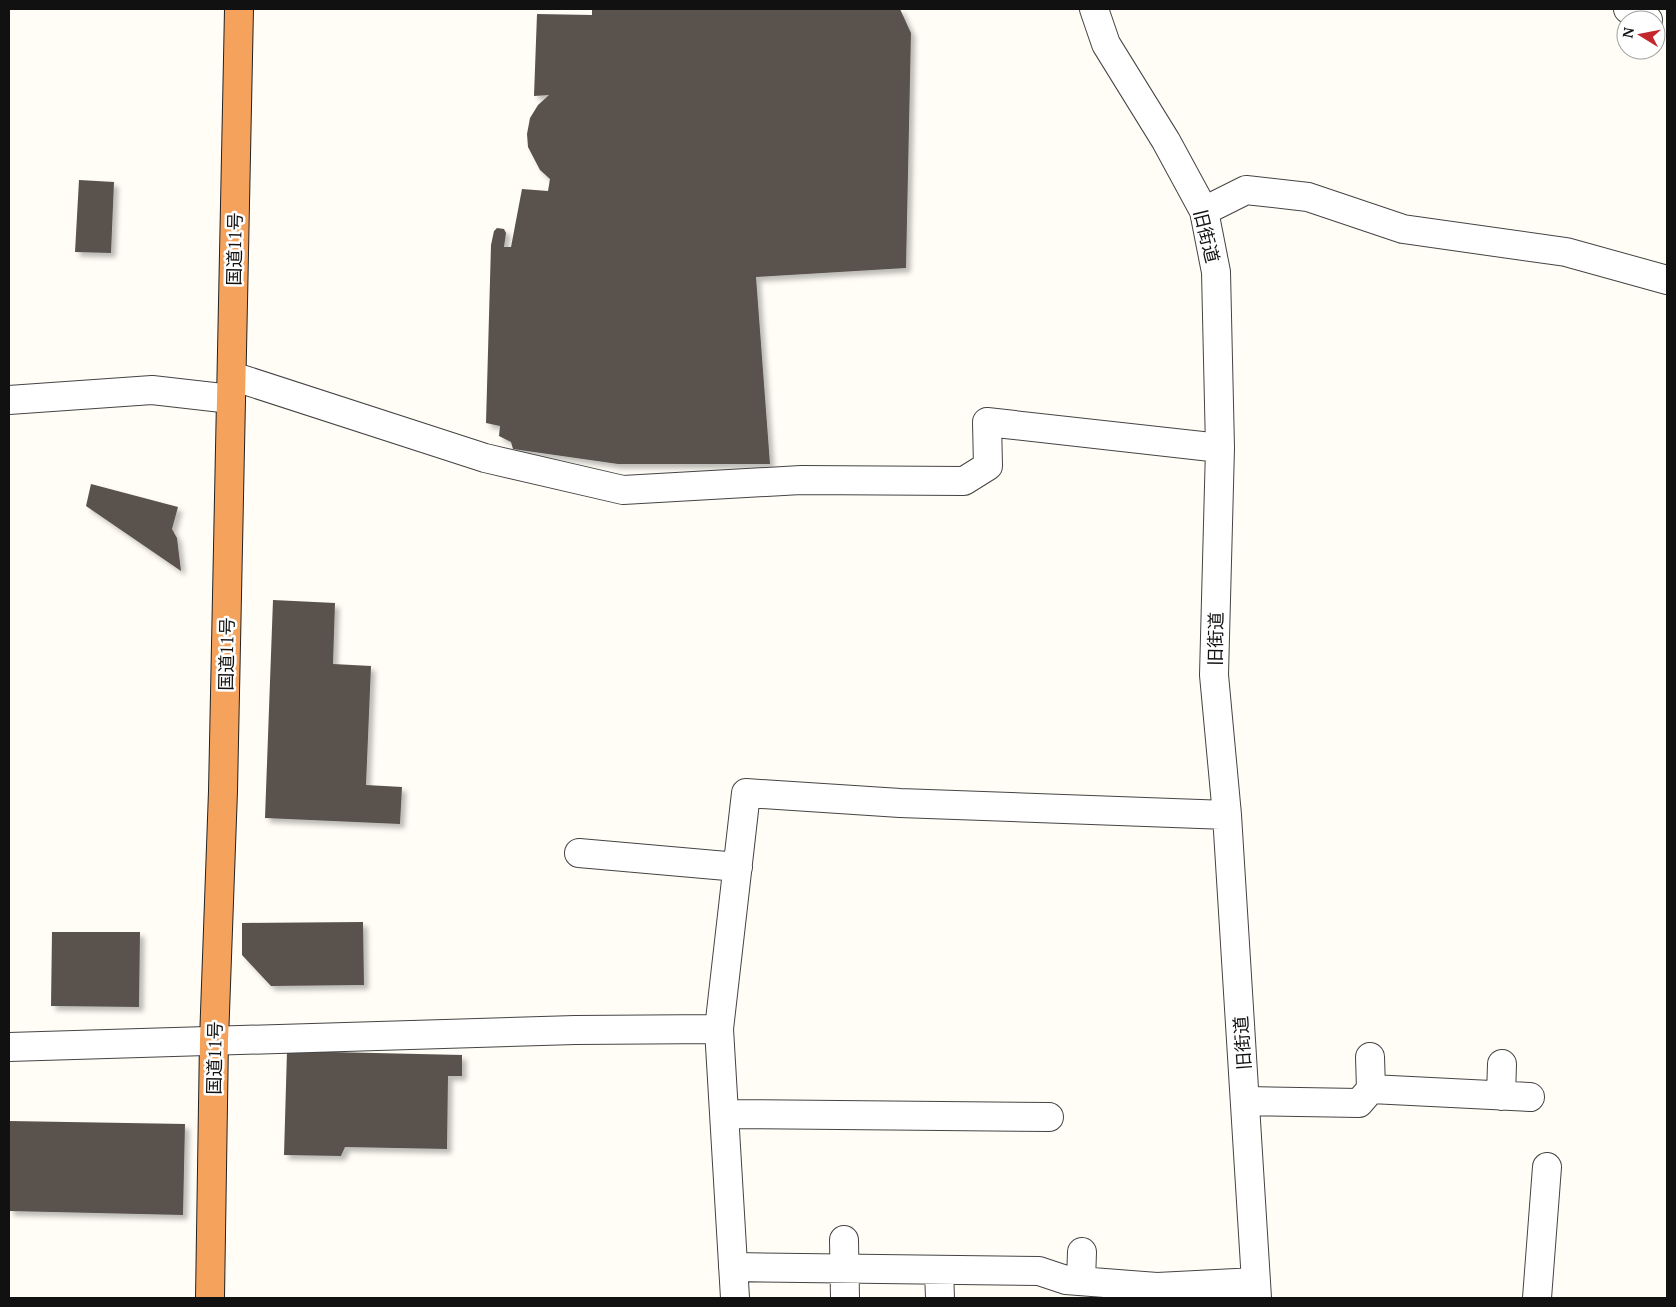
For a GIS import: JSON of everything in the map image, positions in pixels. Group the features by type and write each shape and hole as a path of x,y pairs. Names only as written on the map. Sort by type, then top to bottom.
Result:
{"highway":[{"name":"国道11号","path":"210,1298 214,1040 224,790 239,9"}],"street":[{"name":"旧街道","path":"1094,9 1106,44 1166,141 1204,211 1216,272 1220,448 1214,675 1227,815 1257,1290"},
{"path":"1204,211 1246,190 1308,197 1403,229 1566,252 1667,280"},
{"path":"9,400 152,390 232,387 485,458 623,490 801,480 964,481 988,466 987,422 1220,448"},
{"path":"735,1298 719,1030 746,793 900,803 1227,815"},
{"path":"579,853 738,867"},
{"path":"9,1047 575,1030 719,1030"},
{"path":"1246,1101 1359,1103 1371,1089 1370,1058"},
{"path":"1501,1096 1502,1064"},
{"path":"1371,1089 1530,1097"},
{"path":"724,1114 1049,1117"},
{"path":"1537,1298 1547,1167"},
{"path":"844,1240 845,1298"},
{"path":"1081,1281 1082,1252"},
{"path":"733,1267 1040,1271 1066,1280 1157,1287 1257,1290"},
{"path":"939,1270 940,1298"}],"building":[{"path":"592,9 900,9 911,33 906,268 756,277 770,464 618,464 513,449 511,442 499,436 500,426 486,423 491,245 494,231 497,228 504,229 506,233 504,247 511,247 522,189 548,191 550,179 540,170 528,147 527,134 530,118 538,105 549,95 534,96 537,14 592,15"},
{"path":"79,180 114,182 111,253 75,252"},
{"path":"91,484 178,507 172,529 177,538 181,571 86,506"},
{"path":"273,600 335,603 333,664 371,666 366,785 402,787 400,824 265,818"},
{"path":"363,922 364,985 271,986 242,955 242,923"},
{"path":"52,932 140,932 139,1007 51,1006"},
{"path":"287,1051 462,1055 462,1076 448,1076 447,1149 345,1147 341,1156 284,1155"},
{"path":"9,1121 185,1124 183,1215 9,1211"}]}
